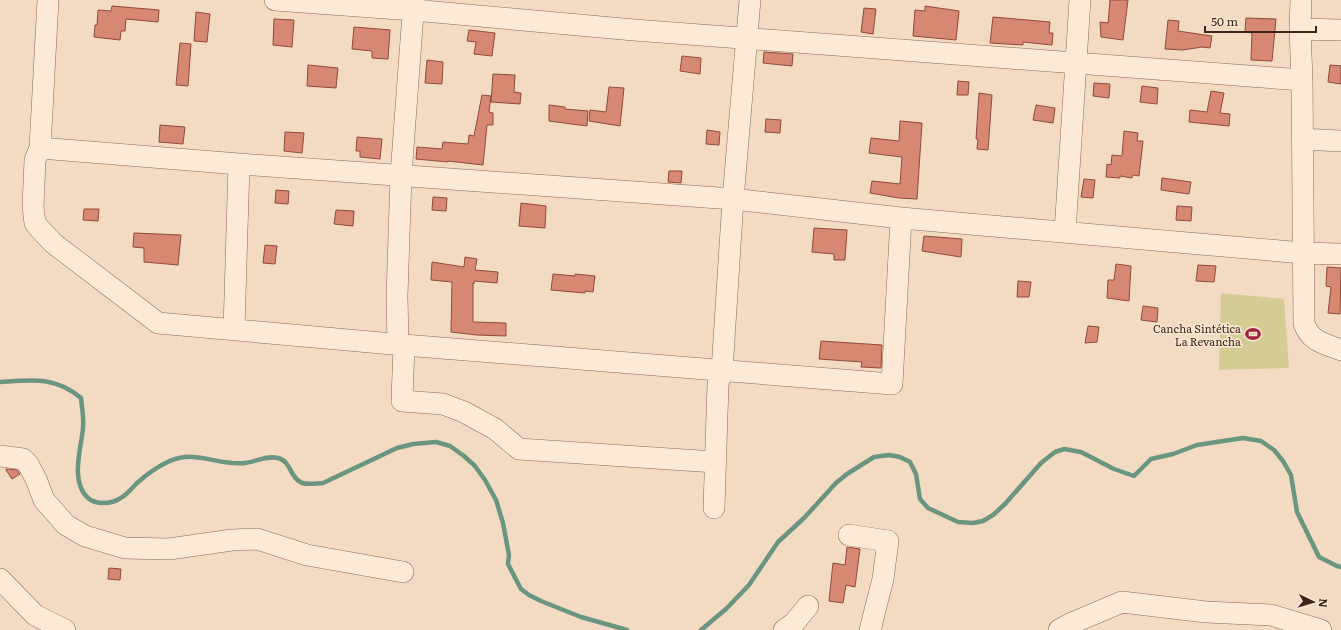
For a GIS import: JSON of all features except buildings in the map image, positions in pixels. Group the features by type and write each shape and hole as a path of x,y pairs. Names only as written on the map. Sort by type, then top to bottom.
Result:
{"street":[{"path":"48,0 40,148 35,160 32,207 33,215 38,228 53,243 158,323 401,345 892,384 902,218"},
{"path":"274,0 414,5 634,30 1302,80"},
{"path":"714,508 718,384 722,370 733,199 750,0"},
{"path":"1065,232 1080,0"},
{"path":"1301,0 1300,29 1302,80 1304,323 1306,331 1313,338 1341,350"},
{"path":"414,5 401,175 397,296 401,345 402,401 443,404 464,412 495,429 519,449 715,462"},
{"path":"1300,29 1341,30"},
{"path":"1302,139 1341,141"},
{"path":"40,148 239,164 733,199 902,218 1303,253 1341,254"},
{"path":"234,330 239,164"},
{"path":"0,456 23,459 28,464 36,479 44,500 66,525 85,536 125,548 169,549 232,540 257,539 307,555 403,572"},
{"path":"849,535 888,541 883,579 870,630"},
{"path":"0,579 35,615 65,630"},
{"path":"1059,630 1093,622 1122,602 1204,621 1271,615 1316,629"},
{"path":"784,630 794,623 808,606"}],"shaded area":[{"name":"Cancha Sintética La Revancha","path":"1221,293 1284,299 1289,368 1219,370"}],"waterway":[{"path":"0,382 33,380 43,381 62,386 81,398 83,424 78,465 79,483 88,498 99,503 112,502 122,498 151,471 179,458 196,457 228,463 237,463 274,457 286,462 298,481 310,484 323,483 397,448 413,444 436,442 450,446 475,466 496,500 503,523 509,555 508,564 521,589 541,601 581,617 627,630"},
{"path":"701,630 726,609 749,585 778,542 804,518 836,483 847,474 874,457 889,455 900,457 910,462 916,474 920,499 928,508 958,522 973,523 983,521 993,515 1005,504 1041,463 1055,452 1064,449 1081,452 1114,469 1134,476 1151,459 1173,454 1197,445 1243,438 1261,441 1274,450 1283,461 1291,475 1297,512 1319,557 1341,567"}],"place":[{"name":"Cancha Sintética La Revancha","path":"1253,334"}]}
